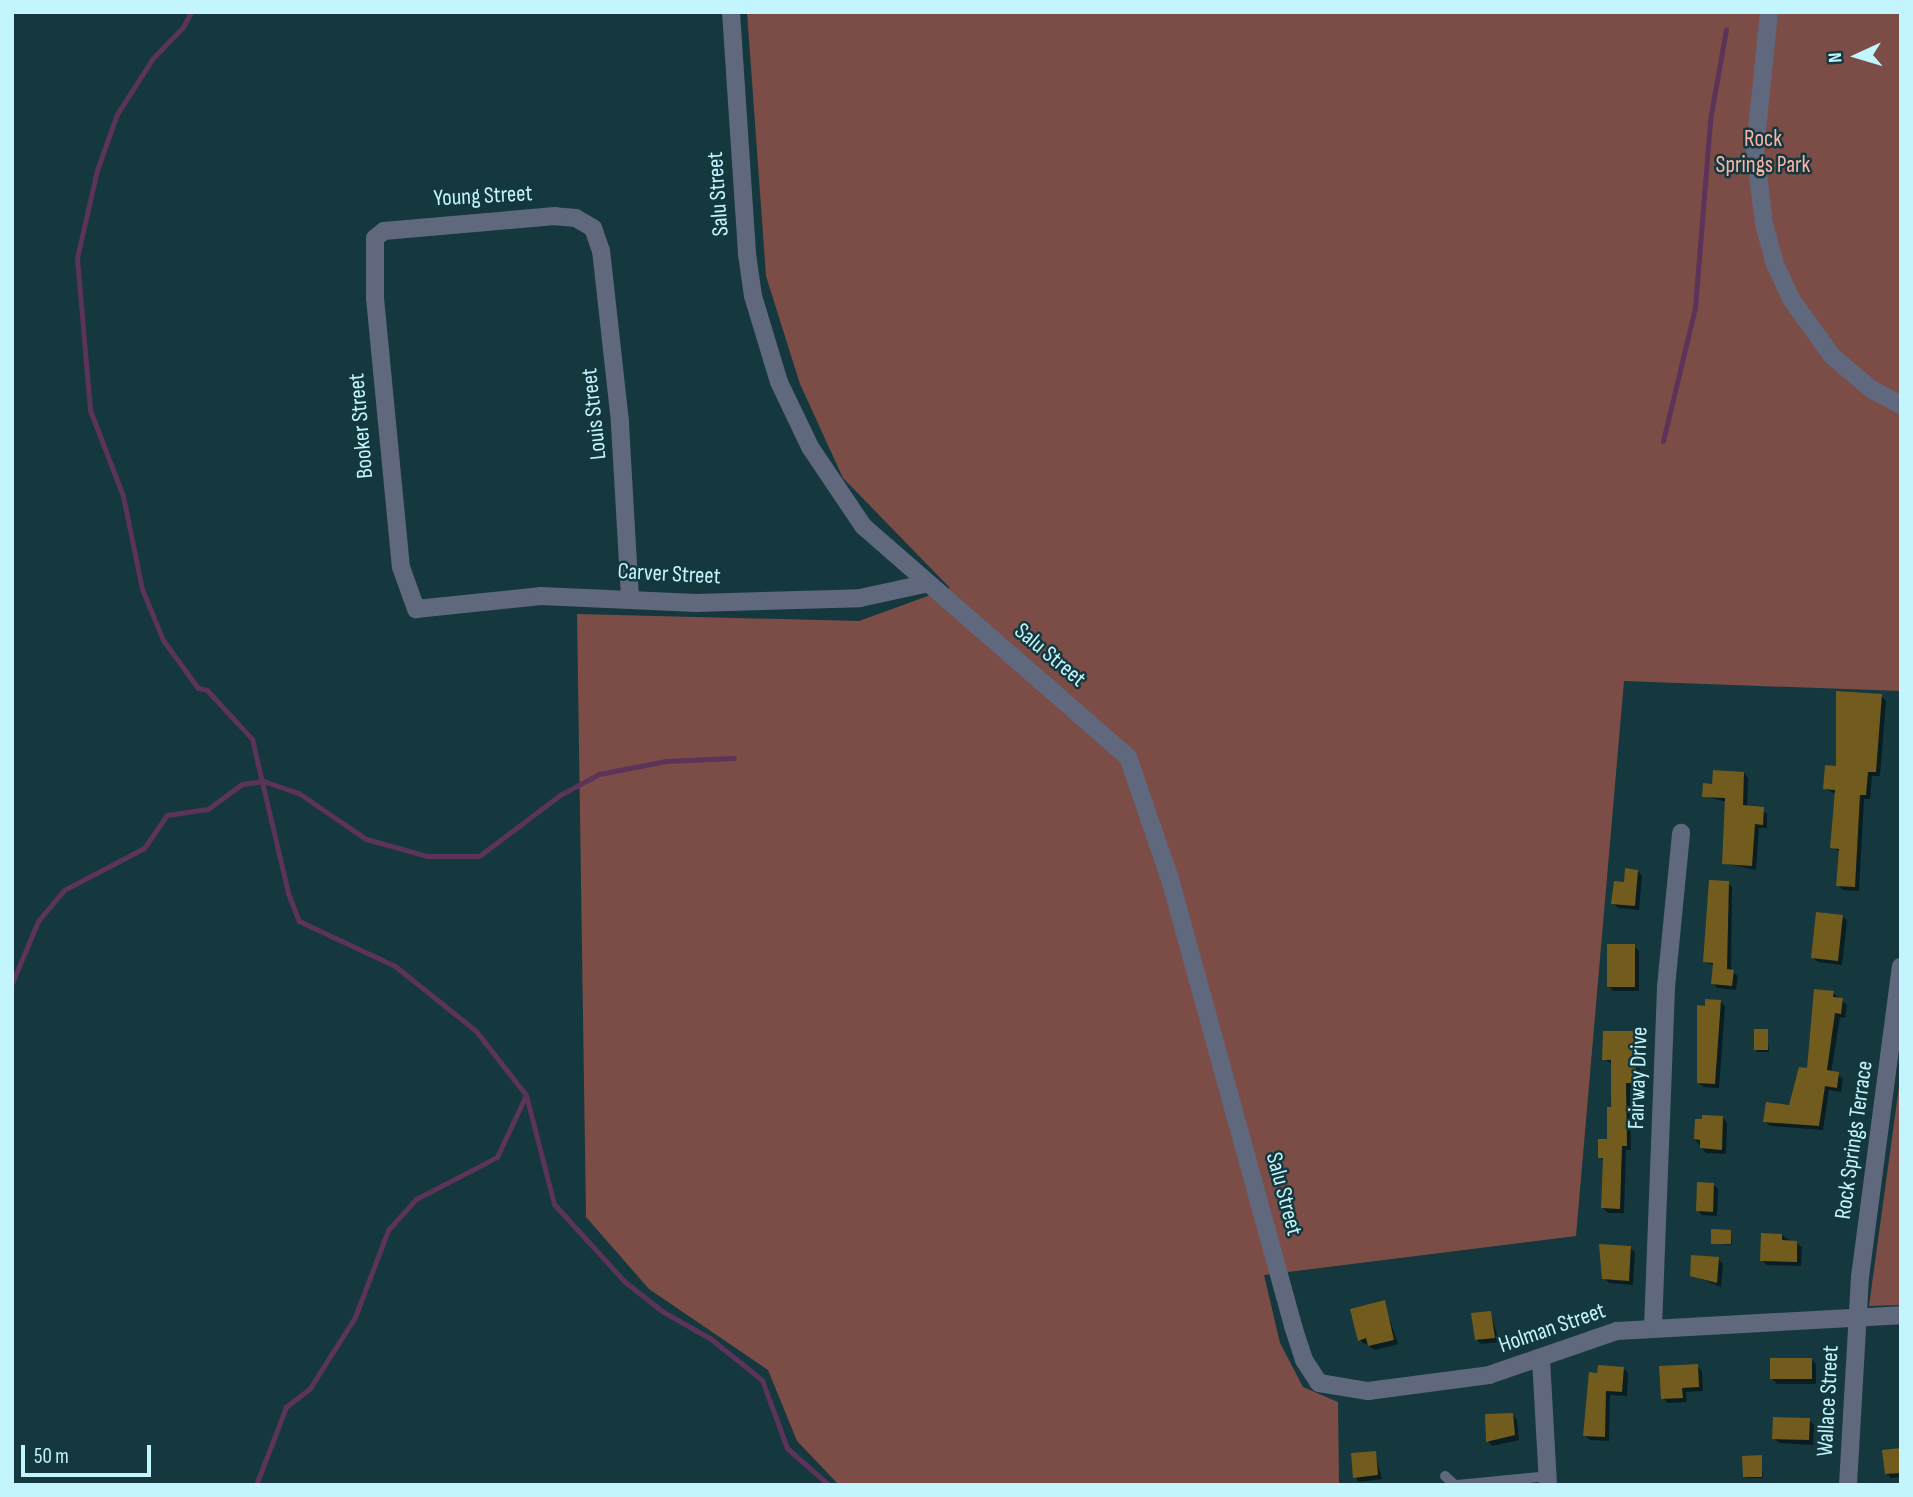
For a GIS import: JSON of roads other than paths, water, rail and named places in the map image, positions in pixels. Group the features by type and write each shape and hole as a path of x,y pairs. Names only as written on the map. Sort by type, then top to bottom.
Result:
{"street":[{"name":"Salu Street","path":"731,12 747,254 765,340 789,404 832,484 871,534 925,584 1112,739 1137,774 1310,1373"},
{"path":"1769,12 1756,108 1755,159 1775,264 1797,308 1832,356 1871,389 1901,405"},
{"name":"Young Street","path":"375,239 393,229 495,218 566,217 593,228"},
{"name":"Louis Street","path":"593,228 601,251 620,422 630,597"},
{"name":"Booker Street","path":"375,239 375,298 392,502 401,567 412,606"},
{"name":"Carver Street","path":"412,606 421,611 541,596 630,597 696,603 860,598 925,584"},
{"name":"Fairway Drive","path":"1653,1327 1666,987 1681,833"},
{"name":"Rock Springs Terrace","path":"1857,1319 1901,967"},
{"name":"Holman Street","path":"1310,1373 1331,1388 1368,1391 1489,1375 1541,1359 1590,1338 1653,1327 1901,1315"},
{"name":"Wallace Street","path":"1848,1485 1857,1319"},
{"path":"1541,1359 1548,1480"}],"lane":[{"path":"1445,1476 1456,1485 1548,1480"}],"waterway":[{"path":"191,12 183,27 153,58 117,114 97,170 77,258 90,410 123,496 142,589 163,640 198,688 207,690 252,739 288,893 299,921 395,966 476,1031 526,1095 554,1204 624,1281 662,1311 711,1339 762,1380 787,1448 829,1485"},
{"path":"1663,441 1695,308 1710,120 1726,29"},
{"path":"12,983 38,921 64,890 144,848 167,815 208,809 242,784 263,781 300,794 366,839 427,856 479,856 560,795 599,774 666,761 734,758"},
{"path":"256,1485 286,1407 310,1388 355,1317 388,1230 416,1199 497,1157 525,1097"}],"park label":[{"name":"Rock Springs Park","path":"1763,152"}]}
